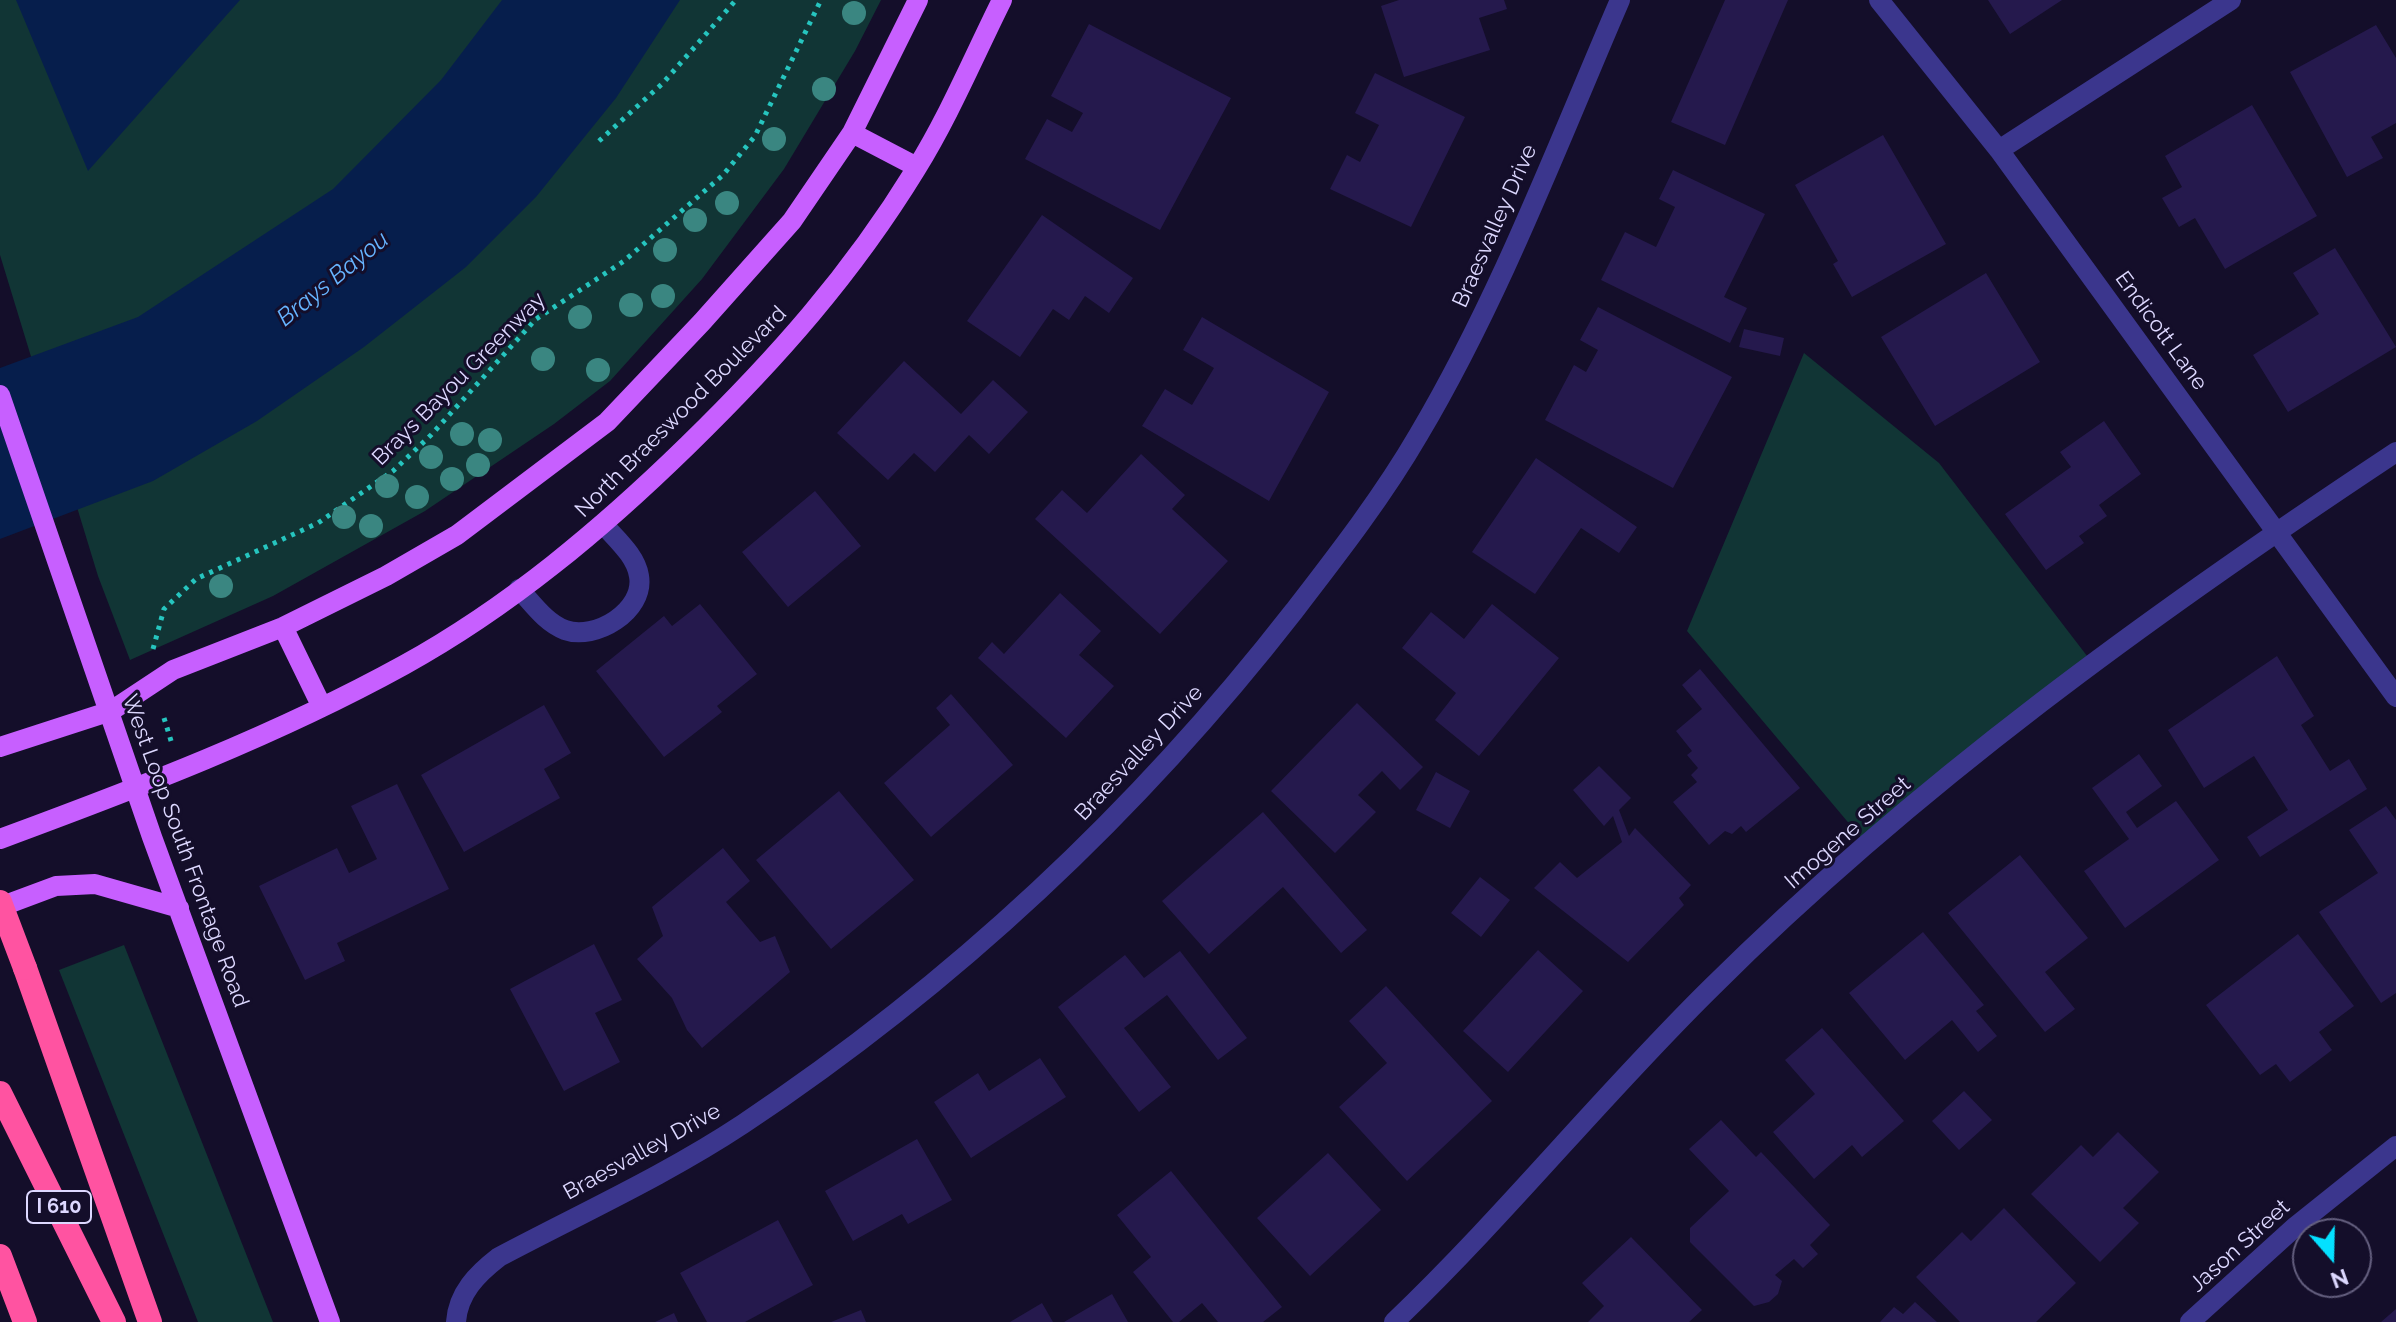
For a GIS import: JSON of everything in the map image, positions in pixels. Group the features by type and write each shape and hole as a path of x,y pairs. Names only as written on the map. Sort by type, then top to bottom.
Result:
{"highway":[{"path":"0,905 150,1322"},
{"name":"I 610","path":"0,1093 114,1322"},
{"path":"0,1256 25,1322"}],"main road":[{"name":"North Braeswood Boulevard","path":"0,747 111,711 173,670 283,627 386,576 457,535 607,422 792,221 852,133 918,0"},
{"name":"North Braeswood Boulevard","path":"0,839 136,789 322,707 406,664 519,589 604,525 772,361 821,306 917,167 1002,0"},
{"path":"852,133 917,167"},
{"name":"West Loop South Frontage Road","path":"0,395 136,789 330,1322"},
{"path":"283,627 322,707"},
{"path":"0,905 56,886 95,884 179,908"}],"street":[{"name":"Braesvalley Drive","path":"456,1322 463,1296 476,1275 499,1257 741,1125 920,994 1032,897 1153,780 1246,673 1331,562 1418,436 1506,264 1620,0"},
{"name":"Endicott Lane","path":"1879,0 1999,150 2396,697"},
{"path":"1999,150 2231,0"},
{"name":"Imogene Street","path":"1394,1322 1456,1263 1712,986 1856,856 2008,730 2277,530 2396,452"},
{"path":"519,589 550,621 570,631 585,632 605,626 623,615 638,590 639,576 632,559 604,525"},
{"name":"Jason Street","path":"2190,1322 2296,1226 2396,1146"}],"path":[{"path":"599,141 663,83 736,0"},
{"name":"Brays Bayou Greenway","path":"151,655 164,609 196,579 318,523 393,471 431,435 536,319 624,261 723,175 755,136 821,0"},
{"path":"164,718 173,748"}],"green space":[{"path":"0,0 881,0 855,51 784,169 702,279 610,381 554,424 425,511 273,596 130,660 98,576 0,255"},
{"path":"1804,353 1939,463 2094,665 1868,846 1687,631"},
{"path":"124,945 273,1322 198,1322 59,970"}],"water":[{"path":"16,0 240,0 88,171"},
{"name":"Brays Bayou","path":"502,0 680,0 616,98 536,197 466,267 364,347 257,421 153,481 0,539 0,368 138,317 333,189 441,80"}],"building":[{"path":"1399,0 1504,0 1507,9 1479,18 1490,50 1404,77 1381,6"},
{"path":"1725,0 1788,0 1725,145 1671,122"},
{"path":"1988,0 2062,0 2010,34"},
{"path":"1089,24 1231,98 1160,230 1025,159 1047,119 1072,132 1083,113 1051,96"},
{"path":"2376,25 2396,58 2396,123 2371,137 2383,158 2347,177 2290,72"},
{"path":"1375,73 1465,117 1411,227 1330,189 1347,155 1360,162 1379,125 1355,113"},
{"path":"2252,105 2317,216 2225,269 2195,218 2179,227 2162,198 2182,187 2165,156"},
{"path":"1883,135 1946,244 1852,297 1833,264 1838,261 1795,185"},
{"path":"1673,170 1765,214 1724,297 1747,308 1730,343 1601,280 1625,232 1656,247 1675,207 1659,199"},
{"path":"1042,215 1133,278 1109,313 1085,296 1069,320 1053,309 1020,357 967,321"},
{"path":"2335,248 2396,347 2288,412 2253,355 2319,314 2293,273"},
{"path":"1986,273 2040,362 1935,426 1881,337"},
{"path":"1598,307 1732,377 1673,488 1545,420 1574,365 1586,372 1598,350 1580,340"},
{"path":"1202,317 1329,392 1269,501 1142,426 1165,389 1192,405 1214,368 1183,350"},
{"path":"1744,329 1784,338 1780,356 1739,347"},
{"path":"904,361 961,414 993,380 1028,412 989,454 969,435 935,472 914,453 888,480 837,433"},
{"path":"2104,421 2141,474 2099,505 2107,516 2079,536 2084,543 2046,570 2005,514 2071,467 2060,452"},
{"path":"1141,454 1185,495 1172,509 1228,561 1160,634 1035,519 1062,490 1087,513"},
{"path":"1536,458 1637,527 1619,553 1581,528 1535,594 1472,552"},
{"path":"815,491 861,546 788,607 742,552"},
{"path":"1060,593 1101,631 1079,655 1114,686 1066,738 978,658 992,642 1004,654"},
{"path":"700,604 757,674 717,706 722,712 664,757 596,671 664,616 672,626"},
{"path":"1492,604 1559,658 1479,756 1435,720 1456,693 1402,648 1431,612 1464,639"},
{"path":"2277,656 2314,716 2301,725 2330,771 2349,759 2367,789 2260,857 2247,837 2288,810 2254,756 2204,788 2168,730"},
{"path":"1700,669 1800,788 1746,832 1741,826 1732,834 1725,831 1709,845 1673,802 1697,782 1691,775 1698,768 1687,755 1692,751 1676,731 1702,709 1682,685"},
{"path":"951,694 1013,765 931,837 884,783 950,725 936,708"},
{"path":"1357,703 1423,767 1400,790 1382,771 1358,795 1376,812 1335,853 1271,791"},
{"path":"544,705 571,753 544,769 560,798 464,852 421,775"},
{"path":"2139,754 2162,786 2126,812 2137,828 2176,801 2219,860 2125,928 2084,871 2129,839 2092,788"},
{"path":"1599,766 1631,798 1619,810 1629,836 1635,828 1691,885 1679,898 1684,905 1628,962 1534,888 1560,862 1577,878 1622,842 1613,816 1604,826 1573,790"},
{"path":"1436,772 1470,791 1450,828 1416,810"},
{"path":"397,784 449,889 337,943 345,961 305,980 259,886 337,848 349,873 377,859 351,806"},
{"path":"839,791 914,880 831,949 756,860"},
{"path":"2386,806 2396,820 2396,993 2381,1003 2319,912 2378,873 2349,830"},
{"path":"1263,812 1367,930 1341,953 1283,887 1209,954 1162,901"},
{"path":"723,848 750,881 726,902 760,942 775,936 790,972 702,1048 687,1030 672,998 637,959 663,936 652,907"},
{"path":"2020,855 2088,938 2045,972 2075,1009 2045,1032 1948,913"},
{"path":"1480,877 1510,900 1481,937 1451,913"},
{"path":"1923,932 1984,1005 1976,1011 1997,1036 1978,1052 1952,1020 1905,1060 1849,993"},
{"path":"2298,934 2354,1006 2319,1032 2332,1050 2290,1082 2276,1064 2260,1075 2206,1005"},
{"path":"594,944 622,1000 595,1013 620,1062 564,1091 510,989"},
{"path":"1538,950 1583,991 1508,1072 1463,1031"},
{"path":"1180,951 1247,1038 1218,1060 1167,995 1124,1028 1171,1087 1139,1112 1058,1007 1125,955 1144,978"},
{"path":"1386,986 1492,1101 1407,1181 1339,1107 1387,1063 1349,1021"},
{"path":"1822,1028 1904,1121 1862,1157 1852,1145 1814,1179 1773,1132 1815,1094 1785,1060"},
{"path":"1040,1058 1066,1097 971,1158 934,1102 978,1073 989,1091"},
{"path":"1964,1091 1992,1120 1959,1150 1932,1121"},
{"path":"1721,1120 1756,1157 1761,1152 1830,1225 1810,1245 1818,1254 1803,1268 1794,1259 1775,1275 1782,1281 1778,1294 1769,1302 1754,1306 1690,1242 1690,1228 1729,1191 1689,1149"},
{"path":"2118,1132 2159,1172 2123,1208 2139,1223 2100,1262 2031,1194 2081,1145 2093,1157"},
{"path":"917,1139 952,1200 908,1224 902,1214 853,1241 825,1191"},
{"path":"1328,1153 1381,1210 1310,1276 1257,1218"},
{"path":"1171,1171 1282,1307 1263,1322 1218,1322 1202,1303 1179,1322 1173,1322 1133,1272 1151,1257 1117,1215"},
{"path":"2004,1208 2076,1283 2036,1322 1960,1322 1916,1277 1962,1232 1971,1241"},
{"path":"778,1220 813,1285 745,1322 707,1322 680,1273"},
{"path":"1631,1237 1702,1310 1689,1322 1588,1322 1604,1306 1582,1283"},
{"path":"1112,1294 1128,1322 1064,1322"},
{"path":"1915,1302 1937,1322 1880,1322 1894,1307 1903,1314"},
{"path":"1042,1303 1053,1322 1010,1322"},
{"path":"2396,1309 2396,1322 2381,1322"},
{"path":"861,1310 866,1322 831,1322"},
{"path":"674,1313 678,1322 655,1322"}]}
